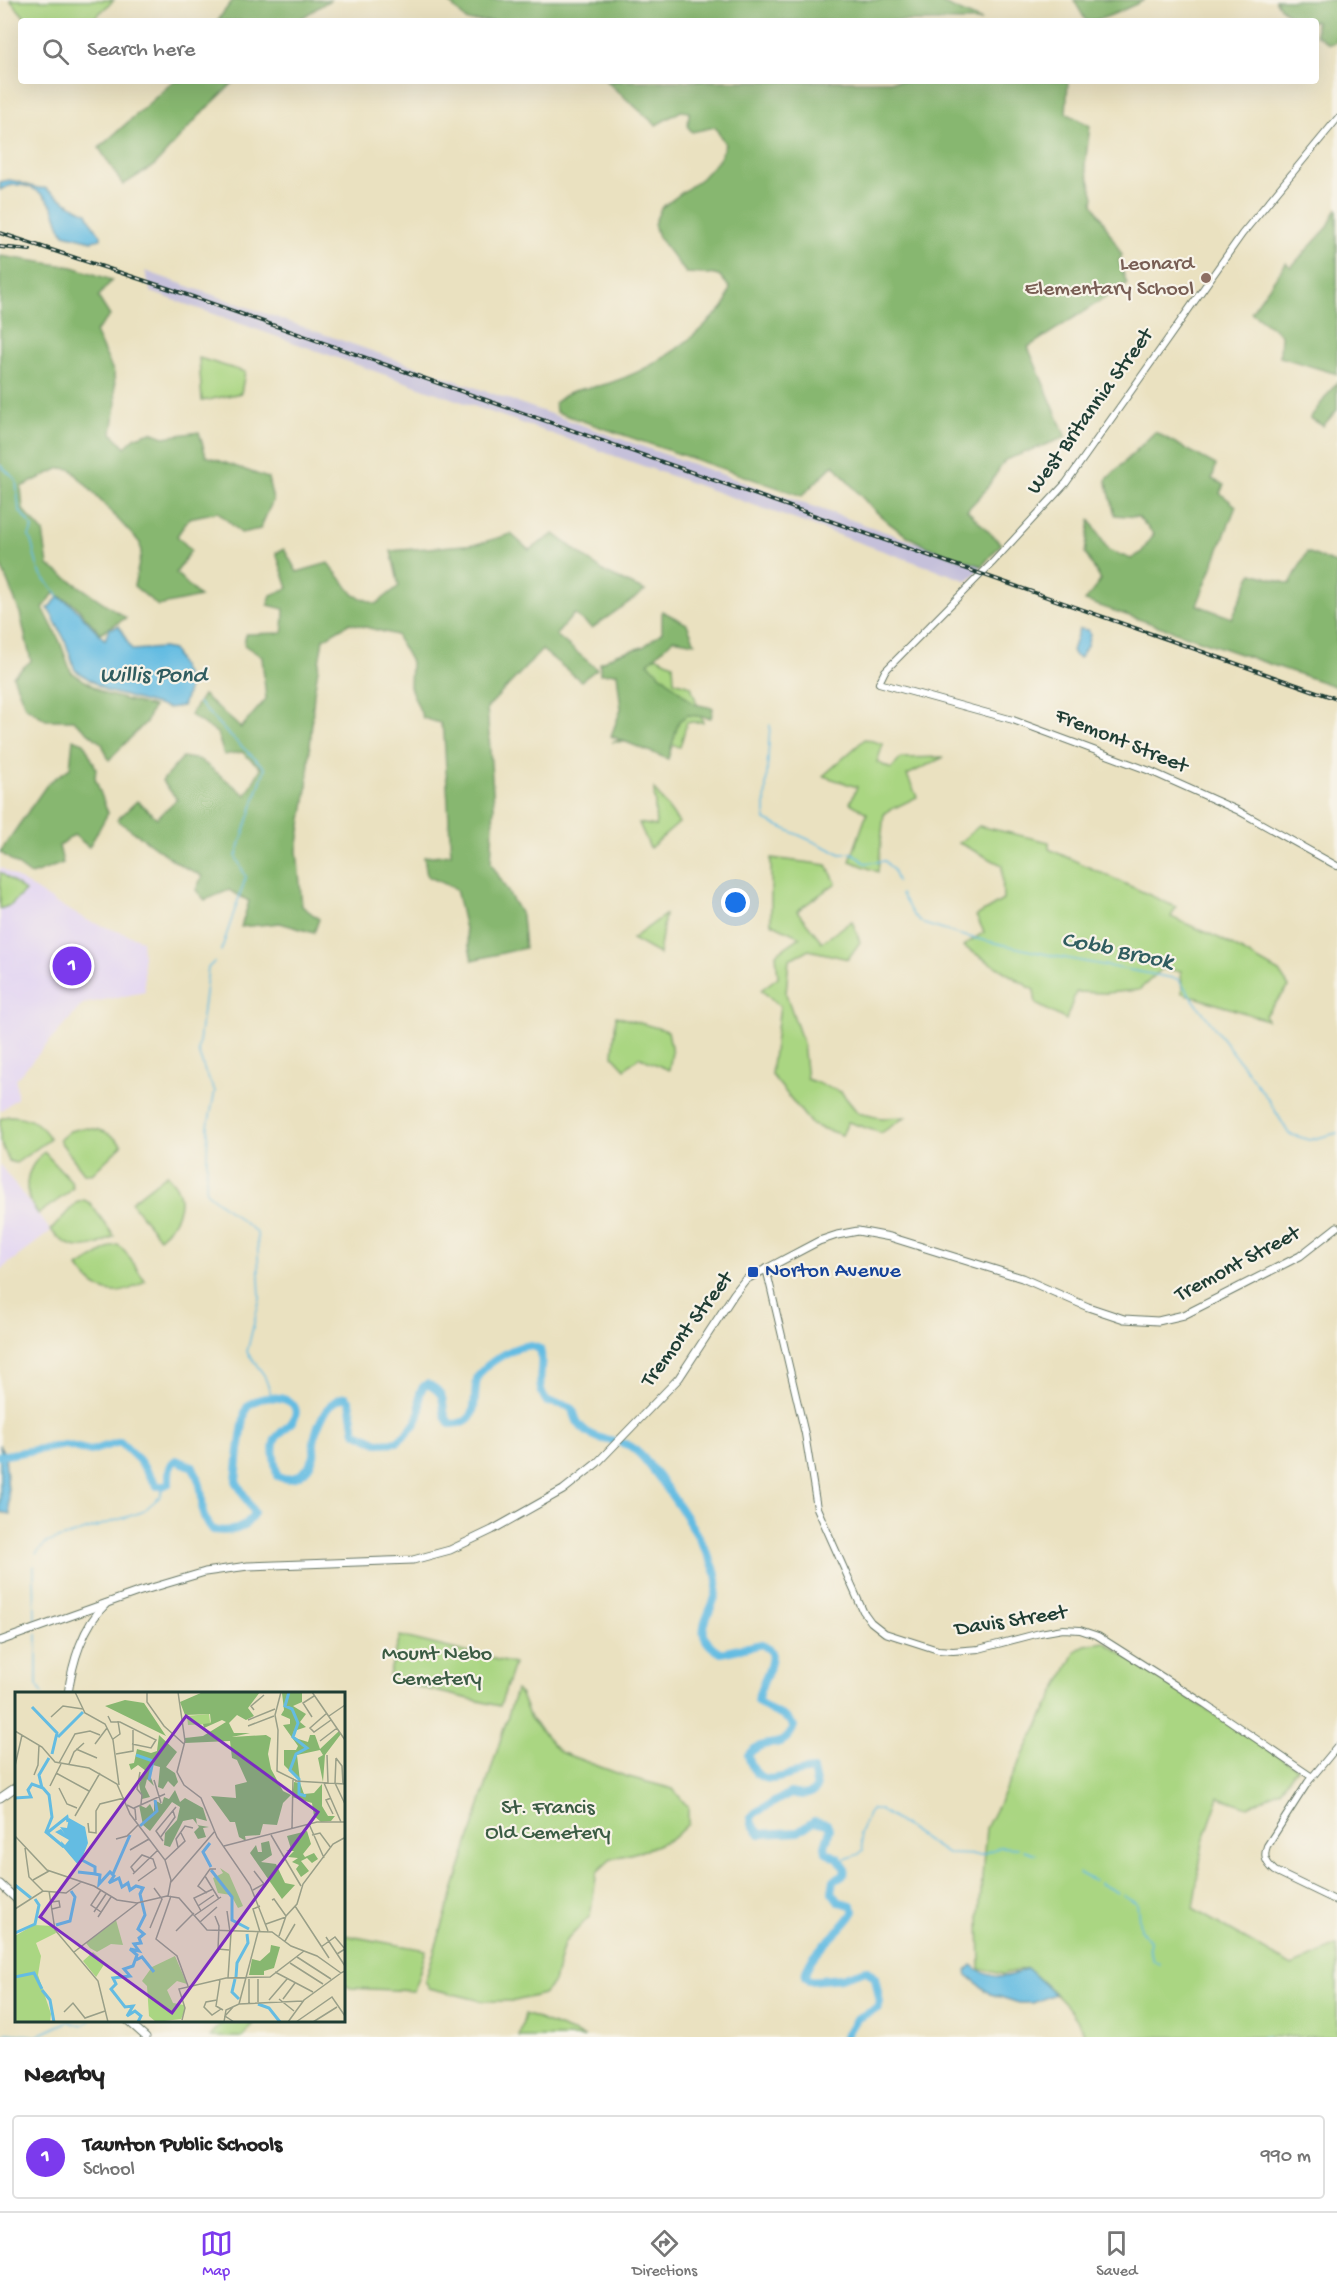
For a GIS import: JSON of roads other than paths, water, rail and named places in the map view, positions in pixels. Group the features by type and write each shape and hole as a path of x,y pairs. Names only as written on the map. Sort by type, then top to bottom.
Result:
{"main road":[{"name":"Tremont Street","path":"0,1641 90,1608 186,1577 221,1569 248,1566 397,1562 435,1555 483,1535 574,1483 609,1451 682,1375 739,1286 766,1268 831,1237 852,1232 871,1233 1022,1278 1114,1316 1135,1321 1158,1321 1184,1315 1289,1262 1337,1227"},
{"path":"68,1692 73,1667 87,1629 95,1615 109,1602"},
{"path":"0,1798 15,1788"},
{"path":"0,1884 15,1898"},
{"path":"129,2022 146,2037"}],"street":[{"name":"West Britannia Street","path":"879,683 885,671 1066,483 1242,234 1337,119"},
{"name":"Fremont Street","path":"879,683 1013,720 1133,764 1237,810 1337,866"},
{"name":"Davis Street","path":"766,1268 805,1434 818,1512 863,1611 875,1627 885,1633 938,1650 961,1652 1063,1629 1080,1630 1098,1636 1205,1704 1312,1777"},
{"path":"1337,1747 1312,1777 1267,1846 1265,1858 1275,1871 1337,1901"}],"water":[{"path":"9,180 45,188 87,213 101,235 101,239 92,241 64,234 53,208 43,195 22,185 0,190 0,182"},
{"name":"Willis Pond","path":"59,597 72,605 105,640 109,629 119,626 132,650 163,648 173,650 190,684 183,706 168,708 107,691 75,670 65,640 48,608"},
{"path":"1079,629 1088,630 1090,635 1080,658 1072,651"},
{"path":"0,1446 5,1455 10,1514 0,1512"},
{"path":"972,1965 985,1973 998,1977 1012,1975 1027,1968 1055,1994 1033,2003 1019,2003 991,1994 967,1975 966,1971"}],"waterway":[{"path":"0,465 16,480 19,510 33,528 29,536 37,565 59,598"},
{"path":"198,702 265,768 236,857 246,877 221,951"},
{"name":"Cobb Brook","path":"770,725 765,820 841,854 853,853 865,863 885,861 893,870 897,881"},
{"name":"Cobb Brook","path":"901,894 913,915 924,924 960,935 1054,956 1178,979 1270,1102 1289,1134 1310,1140 1337,1133"},
{"path":"214,962 208,968 198,1051 215,1091 208,1126 206,1192 257,1233 260,1298 247,1352 264,1375 273,1399"},
{"path":"0,1456 65,1445 90,1451 120,1442 139,1460 157,1486 169,1483 170,1467 176,1460 193,1467 200,1487 203,1514 208,1523 213,1530 232,1530 246,1524 254,1513 236,1481 245,1412 254,1402 261,1399 278,1398 292,1403 295,1408 293,1421 276,1438 273,1447 277,1476 289,1478 300,1475 312,1462 314,1442 320,1421 328,1408 340,1399 346,1397 350,1402 355,1432 378,1443 397,1442 410,1430 417,1419 420,1411 420,1394 427,1384 440,1393 444,1413 450,1424 460,1423 467,1420 474,1409 477,1379 485,1368 498,1358 520,1347 529,1346 540,1349 542,1362 540,1381 547,1402 572,1409 580,1426 591,1435 625,1444 639,1453 692,1526 716,1574 715,1598 704,1627 704,1636 709,1644 721,1653 762,1644 772,1652 770,1666 758,1701 790,1721 794,1726 785,1740 761,1746 748,1755 753,1768 759,1775 766,1778 774,1779 813,1770 817,1788 808,1794 790,1793 755,1813 751,1818 752,1824 760,1834 798,1832 814,1821 827,1824 830,1829 825,1846 826,1852 838,1858 845,1868 844,1874 834,1880 832,1892 839,1902 851,1905 854,1911 812,1959 805,1977 809,1981 841,1978 866,1970 875,1978 880,2002 878,2008 856,2019 845,2037"},
{"path":"36,1554 46,1543 142,1512 161,1496 163,1486"},
{"path":"34,1566 35,1623"},
{"path":"37,1634 37,1685 42,1692"},
{"path":"840,1861 859,1854 863,1850 860,1834 872,1809 879,1809 947,1854 981,1855 1000,1847 1018,1848"},
{"path":"1023,1850 1036,1854"},
{"path":"1079,1873 1094,1881"},
{"path":"1099,1883 1118,1893"},
{"path":"1123,1895 1137,1903 1140,1929 1150,1941 1149,1948 1154,1961 1160,1964"},
{"path":"2,2037 7,2033 37,2036 67,2022"},
{"path":"71,2022 80,2025 88,2022"},
{"path":"1262,2037 1268,2037"}],"railway":[{"path":"0,233 173,290 1337,699"},
{"path":"0,247 30,250"}],"place":[{"name":"Leonard Elementary School","path":"1206,278"},
{"name":"Taunton Public Schools","path":"72,966"},
{"name":"Norton Avenue","path":"753,1272"}],"park label":[{"name":"Mount Nebo Cemetery","path":"437,1668"},
{"name":"St. Francis Old Cemetery","path":"548,1822"}]}
